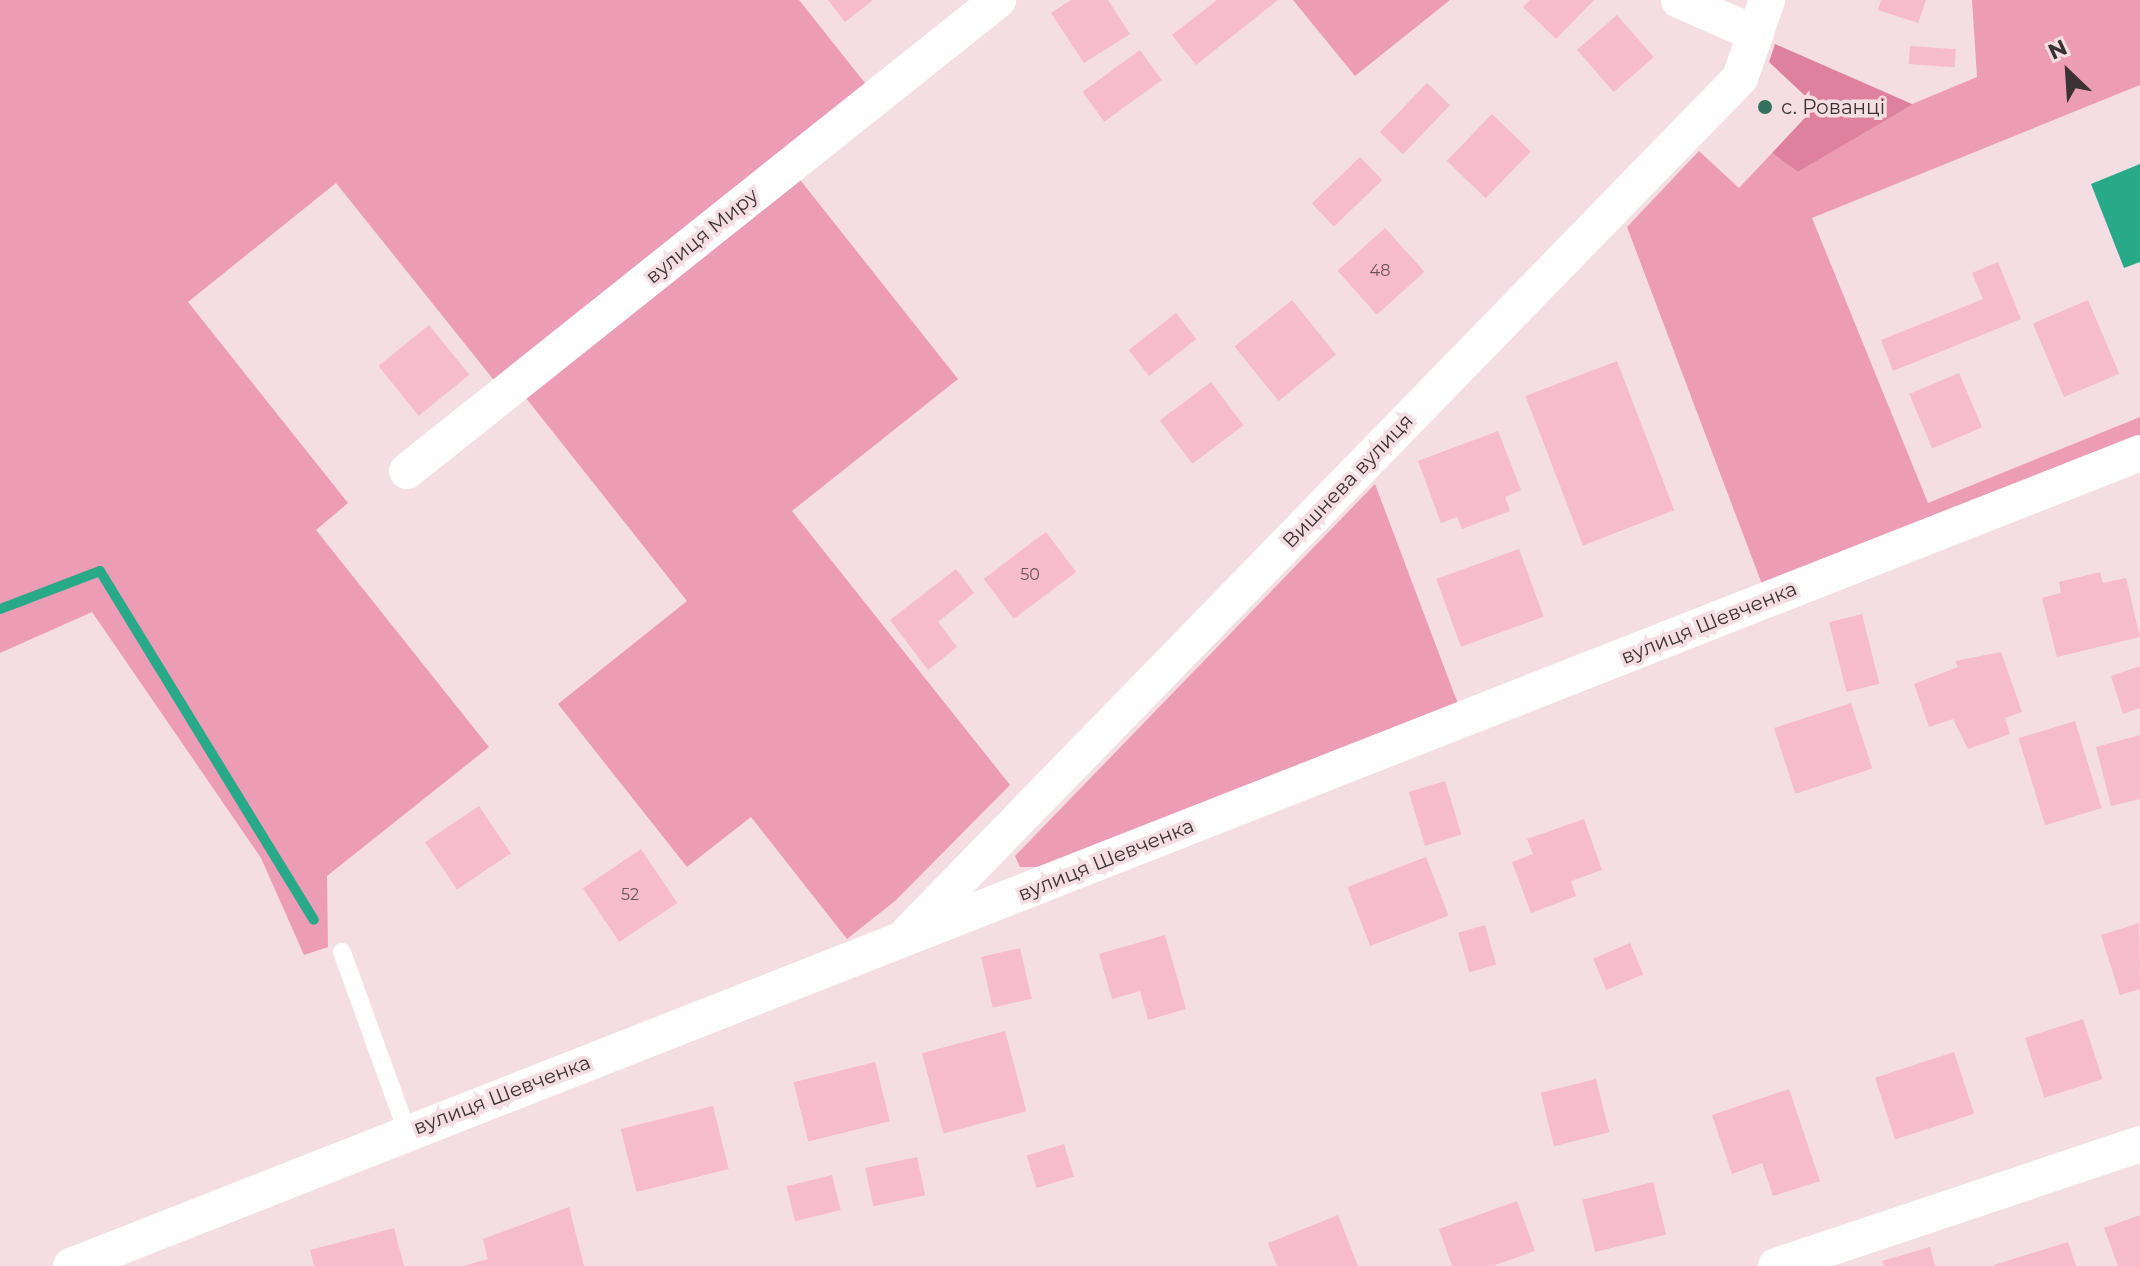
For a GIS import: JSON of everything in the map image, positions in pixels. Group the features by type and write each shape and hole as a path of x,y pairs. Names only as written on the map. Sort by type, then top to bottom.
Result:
{"street":[{"name":"вулиця Миру","path":"407,471 998,0"},
{"path":"1679,0 1756,34"},
{"name":"Вишнева вулиця","path":"898,942 1740,78 1767,0"},
{"name":"вулиця Шевченка","path":"71,1266 2140,453"},
{"path":"1776,1266 1839,1256 2140,1144"}],"lane":[{"path":"342,952 407,1132"}],"shaded area":[{"path":"0,0 799,0 869,88 497,384 336,183 188,302 348,503 316,530 489,747 327,876 328,947 304,955 261,858 92,612 0,653"},
{"path":"1293,0 1450,0 1355,76"},
{"path":"1972,0 2140,0 2140,85 1812,218 1928,503 2140,417 2140,439 1763,587 1627,227 1699,151 1739,188 1772,153 1798,172 1912,104 1977,77"},
{"path":"1775,44 1913,104 1798,172 1772,153 1816,106 1769,62"},
{"path":"2140,164 2140,262 2124,268 2091,184"},
{"path":"797,176 958,379 792,511 1010,785 895,901 847,939 751,817 687,867 558,704 687,601 522,393"},
{"path":"1375,484 1458,704 1043,867 1020,867 1015,856"}],"building":[{"path":"828,0 873,0 845,22"},
{"path":"1071,0 1108,0 1130,34 1084,63 1051,13"},
{"path":"1217,0 1278,0 1196,65 1172,35"},
{"path":"1530,0 1594,0 1556,39 1523,7"},
{"path":"1881,0 1926,0 1918,23 1878,10"},
{"path":"1617,15 1654,57 1614,92 1577,50"},
{"path":"1910,46 1956,49 1955,67 1909,64"},
{"path":"1140,50 1162,80 1104,122 1083,92"},
{"path":"1427,83 1450,105 1403,154 1380,132"},
{"path":"1492,114 1531,152 1486,198 1447,161"},
{"path":"1360,157 1382,180 1334,227 1312,204"},
{"path":"1385,228 1424,272 1377,315 1337,271"},
{"path":"1998,262 2021,319 1893,371 1881,340 1983,299 1972,273"},
{"path":"1292,300 1336,354 1279,401 1234,347"},
{"path":"2088,300 2119,374 2064,397 2033,323"},
{"path":"1176,313 1196,339 1149,376 1129,350"},
{"path":"429,325 469,375 419,416 378,366"},
{"path":"1617,361 1674,510 1583,545 1526,396"},
{"path":"1959,373 1982,427 1932,448 1909,394"},
{"path":"1211,382 1243,425 1192,464 1160,421"},
{"path":"1498,431 1521,490 1505,497 1510,511 1462,529 1457,517 1441,523 1418,461"},
{"path":"1046,532 1076,572 1014,619 984,579"},
{"path":"1519,549 1544,617 1461,647 1436,579"},
{"path":"956,569 974,593 938,622 957,647 928,670 890,620"},
{"path":"2100,572 2103,583 2126,578 2140,637 2057,657 2042,598 2061,593 2059,582"},
{"path":"1862,614 1879,684 1846,692 1829,622"},
{"path":"2001,652 2022,712 2005,718 2010,734 1968,749 1953,719 1929,727 1914,684 1958,667 1955,661"},
{"path":"2140,666 2140,708 2123,714 2111,676"},
{"path":"1851,703 1872,769 1795,794 1774,728"},
{"path":"2075,721 2102,808 2045,825 2019,738"},
{"path":"2140,735 2140,799 2111,806 2096,747"},
{"path":"1445,781 1461,835 1425,846 1409,792"},
{"path":"479,806 511,853 457,890 425,842"},
{"path":"1584,819 1602,870 1571,881 1576,896 1531,913 1512,862 1533,854 1527,839"},
{"path":"641,849 677,903 619,942 583,888"},
{"path":"1426,857 1449,916 1370,946 1348,887"},
{"path":"2139,923 2140,989 2120,995 2101,935"},
{"path":"1485,925 1496,964 1469,972 1458,933"},
{"path":"1165,935 1186,1009 1148,1020 1140,991 1112,999 1099,954"},
{"path":"1630,943 1643,974 1606,990 1593,959"},
{"path":"1020,948 1032,999 993,1008 981,957"},
{"path":"2083,1019 2102,1079 2044,1098 2025,1038"},
{"path":"1005,1031 1026,1111 943,1133 922,1053"},
{"path":"1954,1052 1974,1114 1895,1139 1875,1078"},
{"path":"875,1062 890,1121 808,1142 793,1082"},
{"path":"1596,1079 1609,1132 1554,1146 1541,1093"},
{"path":"1789,1089 1820,1181 1773,1196 1762,1163 1732,1174 1712,1115"},
{"path":"713,1106 729,1169 637,1192 621,1129"},
{"path":"1064,1144 1074,1177 1037,1188 1027,1155"},
{"path":"917,1157 925,1195 873,1206 865,1168"},
{"path":"832,1175 841,1210 795,1221 786,1186"},
{"path":"1653,1182 1666,1234 1595,1252 1582,1200"},
{"path":"1517,1201 1535,1251 1492,1266 1452,1266 1439,1229"},
{"path":"569,1207 584,1266 463,1266 488,1259 483,1239"},
{"path":"1338,1215 1358,1266 1277,1266 1268,1243"},
{"path":"2140,1215 2140,1266 2118,1266 2104,1228"},
{"path":"394,1228 404,1266 314,1266 310,1250"},
{"path":"2068,1242 2076,1266 1994,1266 1994,1265"},
{"path":"1930,1247 1935,1266 1884,1266 1882,1261"}],"waterway":[{"path":"0,609 100,571 314,920"}],"place":[{"name":"с. Рованці","path":"1765,107"}]}
